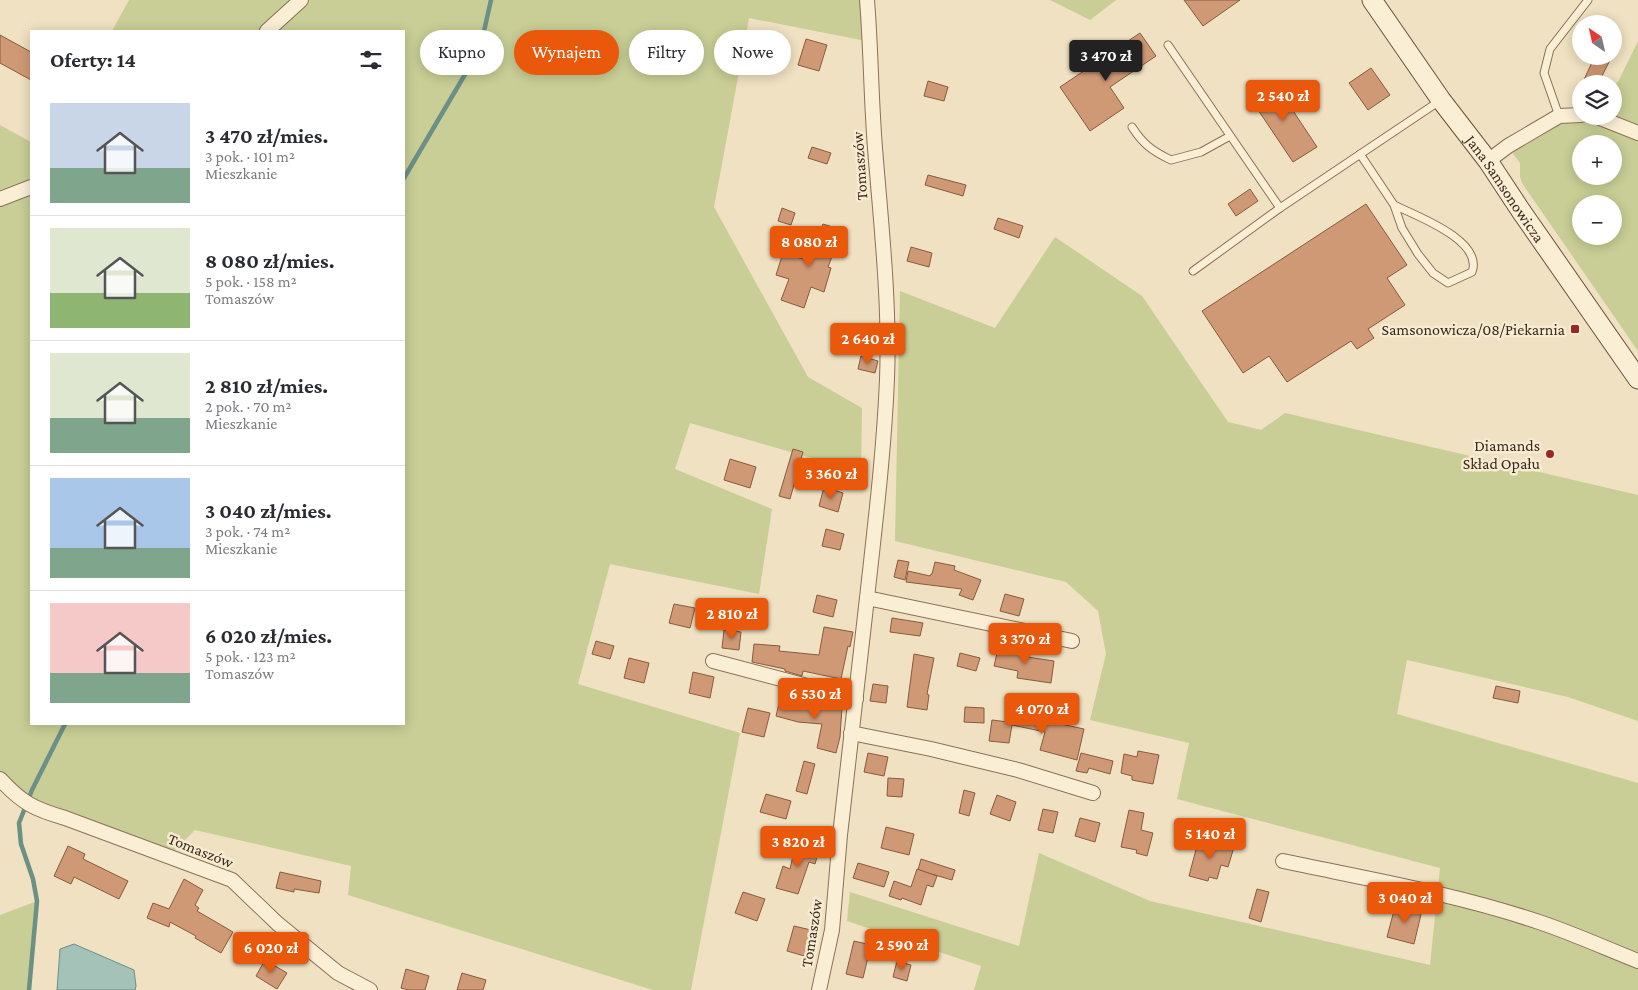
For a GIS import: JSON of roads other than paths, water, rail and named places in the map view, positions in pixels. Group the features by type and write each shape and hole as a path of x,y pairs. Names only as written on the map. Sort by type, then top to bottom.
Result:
{"main road":[{"name":"Jana Samsonowicza","path":"1372,0 1441,100 1488,161 1638,379"}],"street":[{"path":"268,30 301,0"},
{"name":"Tomaszów","path":"819,990 832,930 851,732 876,521 887,378 887,305 873,129 871,42 866,0"},
{"path":"1488,161 1508,146 1559,116 1572,115"},
{"path":"1618,125 1638,133"},
{"path":"0,199 30,187"},
{"path":"867,598 1072,642"},
{"path":"713,661 856,699"},
{"path":"851,732 1018,770 1093,793"},
{"name":"Tomaszów","path":"0,779 22,801 40,810 232,880 278,924 338,973 370,990"},
{"path":"1283,861 1397,885 1497,909 1541,922 1638,961"}],"lane":[{"path":"1559,116 1544,73 1550,49 1588,0"},
{"path":"1168,45 1280,208"},
{"path":"1192,271 1280,208 1441,100"},
{"path":"1132,127 1141,140 1154,152 1171,160 1201,152 1230,136"},
{"path":"1360,154 1394,206 1402,228 1418,254 1441,280 1448,283 1472,272 1474,267 1471,254 1453,235 1394,206"}],"water":[{"path":"74,944 134,970 135,990 57,990 60,949"}],"waterway":[{"path":"405,176 480,49 491,0"},
{"path":"29,990 37,901 33,879 21,844 19,823 32,790 64,725"}],"place":[{"name":"Samsonowicza/08/Piekarnia","path":"1575,329"},
{"name":"Diamands Skład Opału","path":"1550,454"}]}
